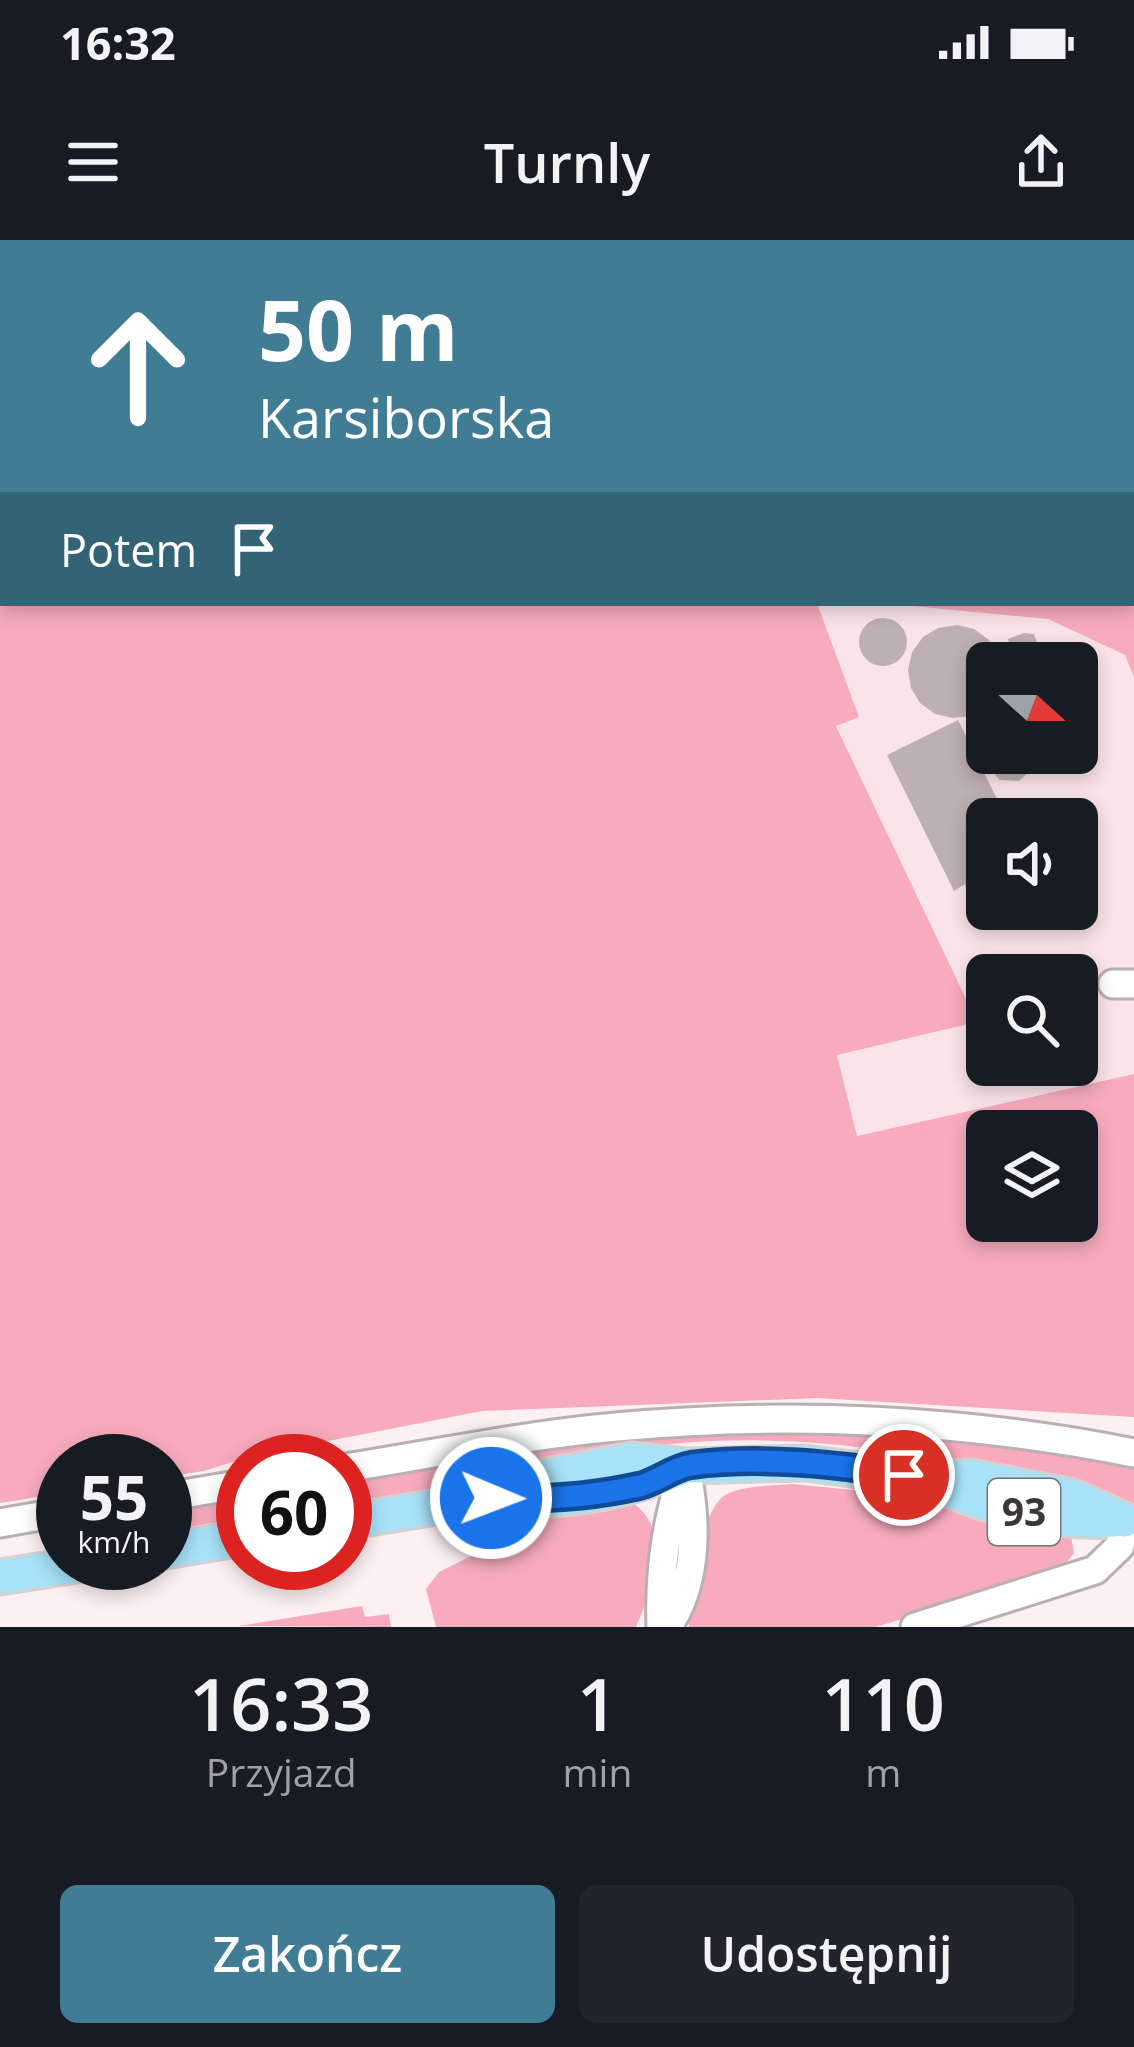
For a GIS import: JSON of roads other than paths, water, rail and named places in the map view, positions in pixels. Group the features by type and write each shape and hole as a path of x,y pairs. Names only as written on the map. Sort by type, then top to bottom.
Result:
{"main road":[{"name":"93","path":"372,1518 491,1498 538,1500 644,1485 685,1466 805,1463 929,1479 971,1477 1011,1483 1073,1497 1129,1521"},
{"path":"0,1577 36,1571"}],"street":[{"path":"372,1464 610,1427 775,1418 1039,1436 1134,1453"},
{"path":"664,1627 682,1601 696,1509 685,1466"},
{"path":"0,1522 36,1517"},
{"path":"915,1627 1095,1570 1120,1546 1129,1521"}]}
